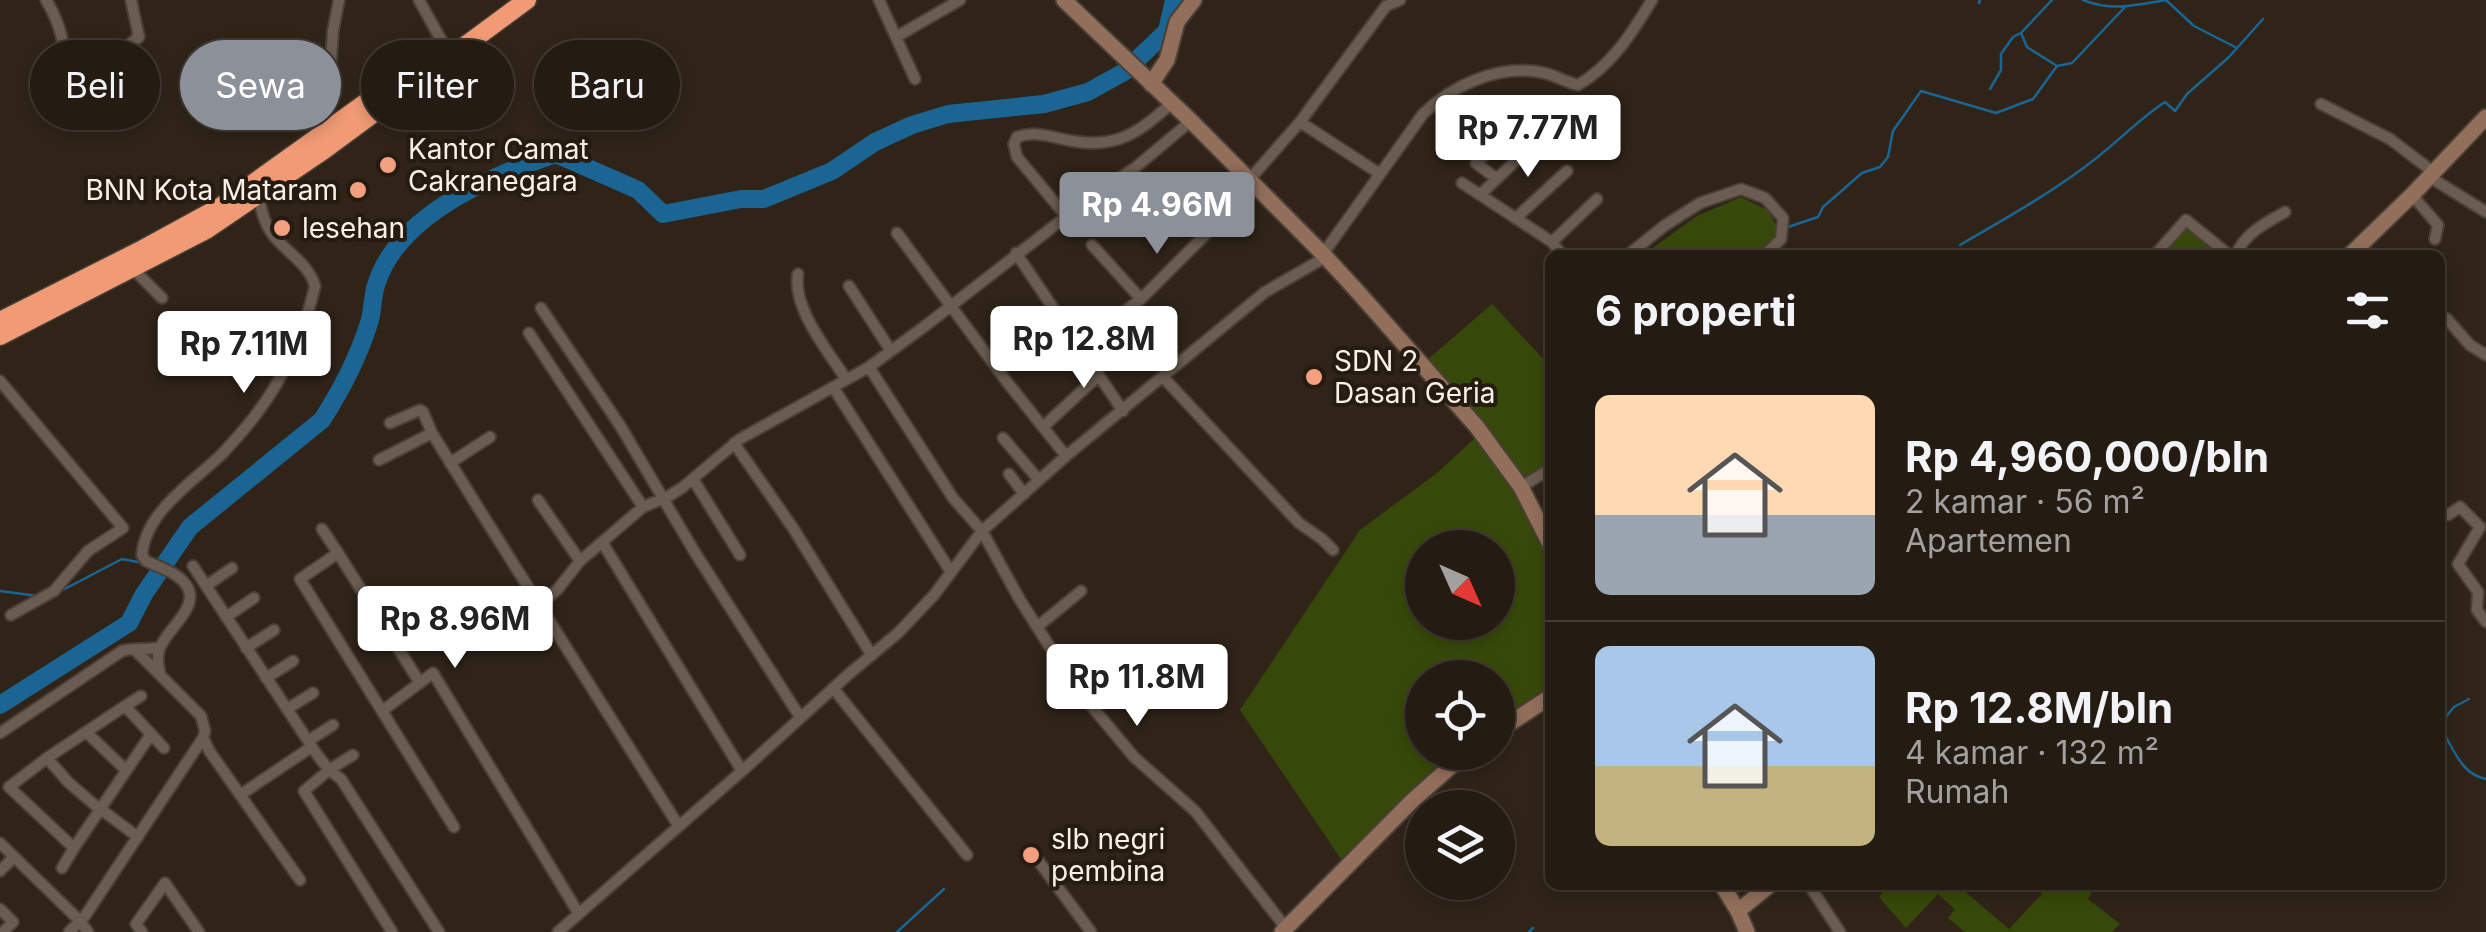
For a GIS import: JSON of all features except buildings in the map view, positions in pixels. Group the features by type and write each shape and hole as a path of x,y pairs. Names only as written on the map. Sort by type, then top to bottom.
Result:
{"highway":[{"path":"453,40 508,0"},
{"path":"0,336 26,316 205,216 304,155 528,0"},
{"path":"0,321 26,316 133,269 206,230 258,195 326,132 361,107"}],"street":[{"path":"46,0 59,23 62,40"},
{"path":"131,0 140,37 136,40"},
{"path":"326,132 339,0"},
{"path":"419,0 442,40"},
{"path":"879,0 915,80"},
{"path":"896,38 960,0"},
{"path":"1064,0 1324,256 1478,427 1521,488 1545,534"},
{"path":"1078,347 1142,300 1211,229 1300,122 1384,8 1400,0"},
{"path":"558,932 910,622 982,532 1066,456 1264,292 1324,256 1423,114 1448,92 1502,73 1545,73 1578,85 1618,52 1652,0"},
{"path":"1145,78 1164,66 1178,22 1190,2"},
{"path":"1066,216 1016,157 1017,137 1047,134 1072,142 1118,141 1144,128 1172,103"},
{"path":"2322,104 2390,139 2430,174 2486,212"},
{"path":"2356,250 2486,116"},
{"path":"540,605 580,561 643,507 669,496 734,443 891,351 1066,216 1136,168 1191,121"},
{"path":"1300,122 1380,174"},
{"path":"1497,179 1476,162 1512,128"},
{"path":"1480,195 1532,145"},
{"path":"1516,218 1568,171"},
{"path":"1462,183 1552,242 1558,250"},
{"path":"1634,250 1700,203 1740,189 1765,198 1782,218 1781,239 1770,250"},
{"path":"160,674 160,647 190,600 186,586 177,576 146,560 142,548 170,501 222,454 258,412 278,381 315,286 314,279 272,234 258,195"},
{"path":"2412,195 2438,225 2435,240"},
{"path":"1552,242 1597,199"},
{"path":"2236,250 2252,232 2285,212"},
{"path":"2159,250 2186,220 2225,250"},
{"path":"898,233 1066,456"},
{"path":"1092,245 1142,300"},
{"path":"1016,254 1123,411"},
{"path":"133,269 162,298"},
{"path":"798,274 798,301 846,379"},
{"path":"849,286 891,351"},
{"path":"540,308 621,427 800,717"},
{"path":"2445,318 2468,343 2486,355"},
{"path":"529,334 643,507"},
{"path":"868,367 953,498 982,532 1074,685 1134,758 1195,811 1288,929 1447,770"},
{"path":"1043,427 1098,376"},
{"path":"1163,377 1298,524 1333,550"},
{"path":"0,381 123,528 88,550 54,591 11,614"},
{"path":"833,387 951,572"},
{"path":"390,423 421,410 678,825"},
{"path":"379,460 432,433"},
{"path":"450,462 490,437"},
{"path":"1004,438 1039,480"},
{"path":"734,443 794,528 871,654"},
{"path":"1521,488 1545,472"},
{"path":"1009,474 1024,494"},
{"path":"693,478 740,556"},
{"path":"538,500 580,561"},
{"path":"2445,514 2460,507 2480,527 2458,564 2479,593 2477,610 2486,622"},
{"path":"322,529 420,683"},
{"path":"602,542 742,771"},
{"path":"338,554 300,579 454,827"},
{"path":"193,566 308,746 341,779 439,932"},
{"path":"206,586 232,568"},
{"path":"1037,628 1081,591"},
{"path":"226,617 254,598"},
{"path":"246,648 274,630"},
{"path":"0,734 122,651 160,647"},
{"path":"70,932 138,837 206,731 200,716 135,650"},
{"path":"266,678 293,661"},
{"path":"382,712 433,673 579,914"},
{"path":"833,688 967,854"},
{"path":"287,710 313,692"},
{"path":"9,787 140,696"},
{"path":"1515,720 1545,701"},
{"path":"125,706 164,748"},
{"path":"240,795 334,725"},
{"path":"86,732 126,770"},
{"path":"62,868 151,734"},
{"path":"203,738 300,880"},
{"path":"353,755 305,789 306,797 392,932"},
{"path":"47,758 68,782 138,837"},
{"path":"0,778 74,848"},
{"path":"0,843 88,932"},
{"path":"0,871 14,856"},
{"path":"1037,859 1091,932"},
{"path":"142,932 136,924 166,882 199,932"},
{"path":"1725,890 1747,932"},
{"path":"1738,911 1764,890"},
{"path":"1811,890 1840,932"},
{"path":"0,909 23,932"},
{"path":"3,932 13,922"}],"green space":[{"path":"1741,197 1769,211 1779,233 1762,250 1650,250 1697,216"},
{"path":"2186,226 2215,250 2166,250"},
{"path":"1492,304 1545,361 1545,467 1516,490 1545,545 1545,695 1515,714 1515,660 1405,660 1405,770 1434,770 1413,790 1405,790 1405,798 1341,859 1240,710 1360,530 1437,473 1488,426 1426,361"},
{"path":"1884,890 1963,890 2009,929 2042,894 2039,890 2093,890 2088,899 2120,924 2112,932 1965,932 1948,918 1955,909 1938,894 1906,928 1879,897"}],"waterway":[{"path":"0,705 129,623 190,527 322,420 360,348 376,285 387,260 404,238 450,201 504,173 556,154 638,190 663,214 741,199 764,199 832,171 875,142 912,125 948,114 1044,104 1088,92 1124,72 1167,31 1174,0"},
{"path":"1990,89 2001,70 2001,54 2052,0"},
{"path":"2083,0 2114,7 2166,0 2194,26 2235,47"},
{"path":"2021,33 2027,47 2057,66 2072,63 2125,7"},
{"path":"1960,245 2071,177 2165,102 2175,111 2187,94 2229,57 2263,19"},
{"path":"1788,227 1818,217 1823,207 1862,173 1880,167 1888,157 1893,131 1921,91 1996,113 2033,99 2057,66"},
{"path":"59,592 122,559 143,563"},
{"path":"0,591 38,596"},
{"path":"2445,718 2454,707 2469,699"},
{"path":"2445,735 2445,740"},
{"path":"2447,739 2467,769 2486,779"},
{"path":"897,932 944,889"},
{"path":"1529,932 1533,928"}],"place":[{"name":"Kantor Camat Cakranegara","path":"388,165"},
{"name":"BNN Kota Mataram","path":"358,190"},
{"name":"lesehan","path":"282,228"},
{"name":"SDN 2 Dasan Geria","path":"1314,377"},
{"name":"slb negri pembina","path":"1031,855"}]}
